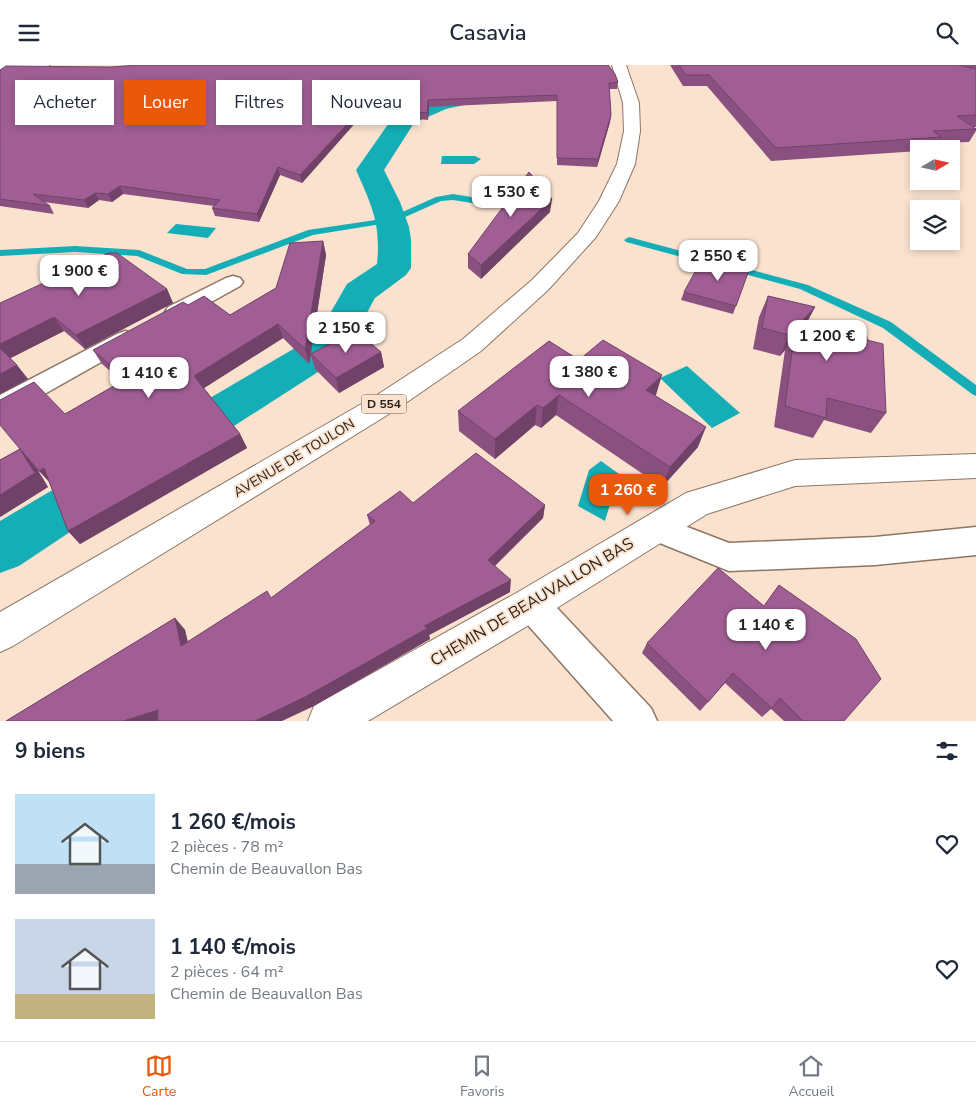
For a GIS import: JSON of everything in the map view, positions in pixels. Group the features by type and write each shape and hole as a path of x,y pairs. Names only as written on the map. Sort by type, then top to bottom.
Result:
{"main road":[{"name":"AVENUE DE TOULON","path":"0,633 387,402 472,345 540,285 586,237 609,201 626,163 632,131 631,103 619,65"},
{"path":"0,67 60,68"},
{"name":"CHEMIN DE BEAUVALLON BAS","path":"329,721 531,604 696,503 795,473 976,466"}],"lane":[{"path":"0,407 233,282"},
{"path":"656,528 729,557 875,551 976,541"},
{"path":"531,604 638,721"}],"water":[{"path":"442,156 475,156 481,159 474,164 441,164"},
{"path":"176,224 216,228 208,238 167,233"},
{"path":"687,366 740,413 712,428 660,378"},
{"path":"601,461 619,474 605,521 578,506 589,470"}],"building":[{"path":"138,65 608,65 618,82 609,83 611,115 598,159 557,158 557,95 428,100 427,113 420,112 420,80 312,80 312,125 346,125 300,175 278,167 257,214 212,208 220,200 120,186 108,194 95,193 84,200 33,194 50,206 0,199 0,70 6,66 111,67"},
{"path":"679,65 958,65 976,69 976,115 957,116 976,129 933,131 941,137 776,148 709,75 686,75"},
{"path":"529,172 552,199 481,265 468,254"},
{"path":"323,241 305,349 278,324 194,376 240,434 68,531 44,468 39,471 0,425 0,400 34,382 65,414 126,379 93,350 183,302 188,305 204,296 230,315 276,288 290,243"},
{"path":"109,253 117,253 167,289 76,335 54,317 0,344 0,303"},
{"path":"702,259 749,270 736,306 684,292"},
{"path":"768,296 815,307 802,321 867,337 867,340 883,344 886,413 827,398 826,418 785,406 795,329 789,335 762,328"},
{"path":"355,330 381,352 336,378 311,354"},
{"path":"603,340 662,375 646,390 706,427 670,467 559,395 543,408 537,405 495,439 458,411 549,341 579,360"},
{"path":"0,348 17,365 0,374"},
{"path":"20,449 35,473 0,495 0,460"},
{"path":"476,453 545,505 488,560 511,580 424,626 428,628 305,697 255,721 157,721 158,710 123,721 6,721 175,618 181,646 267,591 271,598 375,521 367,515 400,491 413,503"},
{"path":"718,568 764,606 779,585 856,639 881,679 844,721 803,721 780,698 772,708 733,673 708,702 647,643"}],"waterway":[{"path":"173,442 321,351 343,324 360,292 394,268 395,240 393,227 385,202 370,170 405,118 439,103 488,93"},
{"path":"0,253 75,249 139,253 186,272 206,272 311,232 391,220 439,199 453,197 520,208"},
{"path":"629,240 804,287 887,325 976,391"},
{"path":"0,549 110,480"}]}
